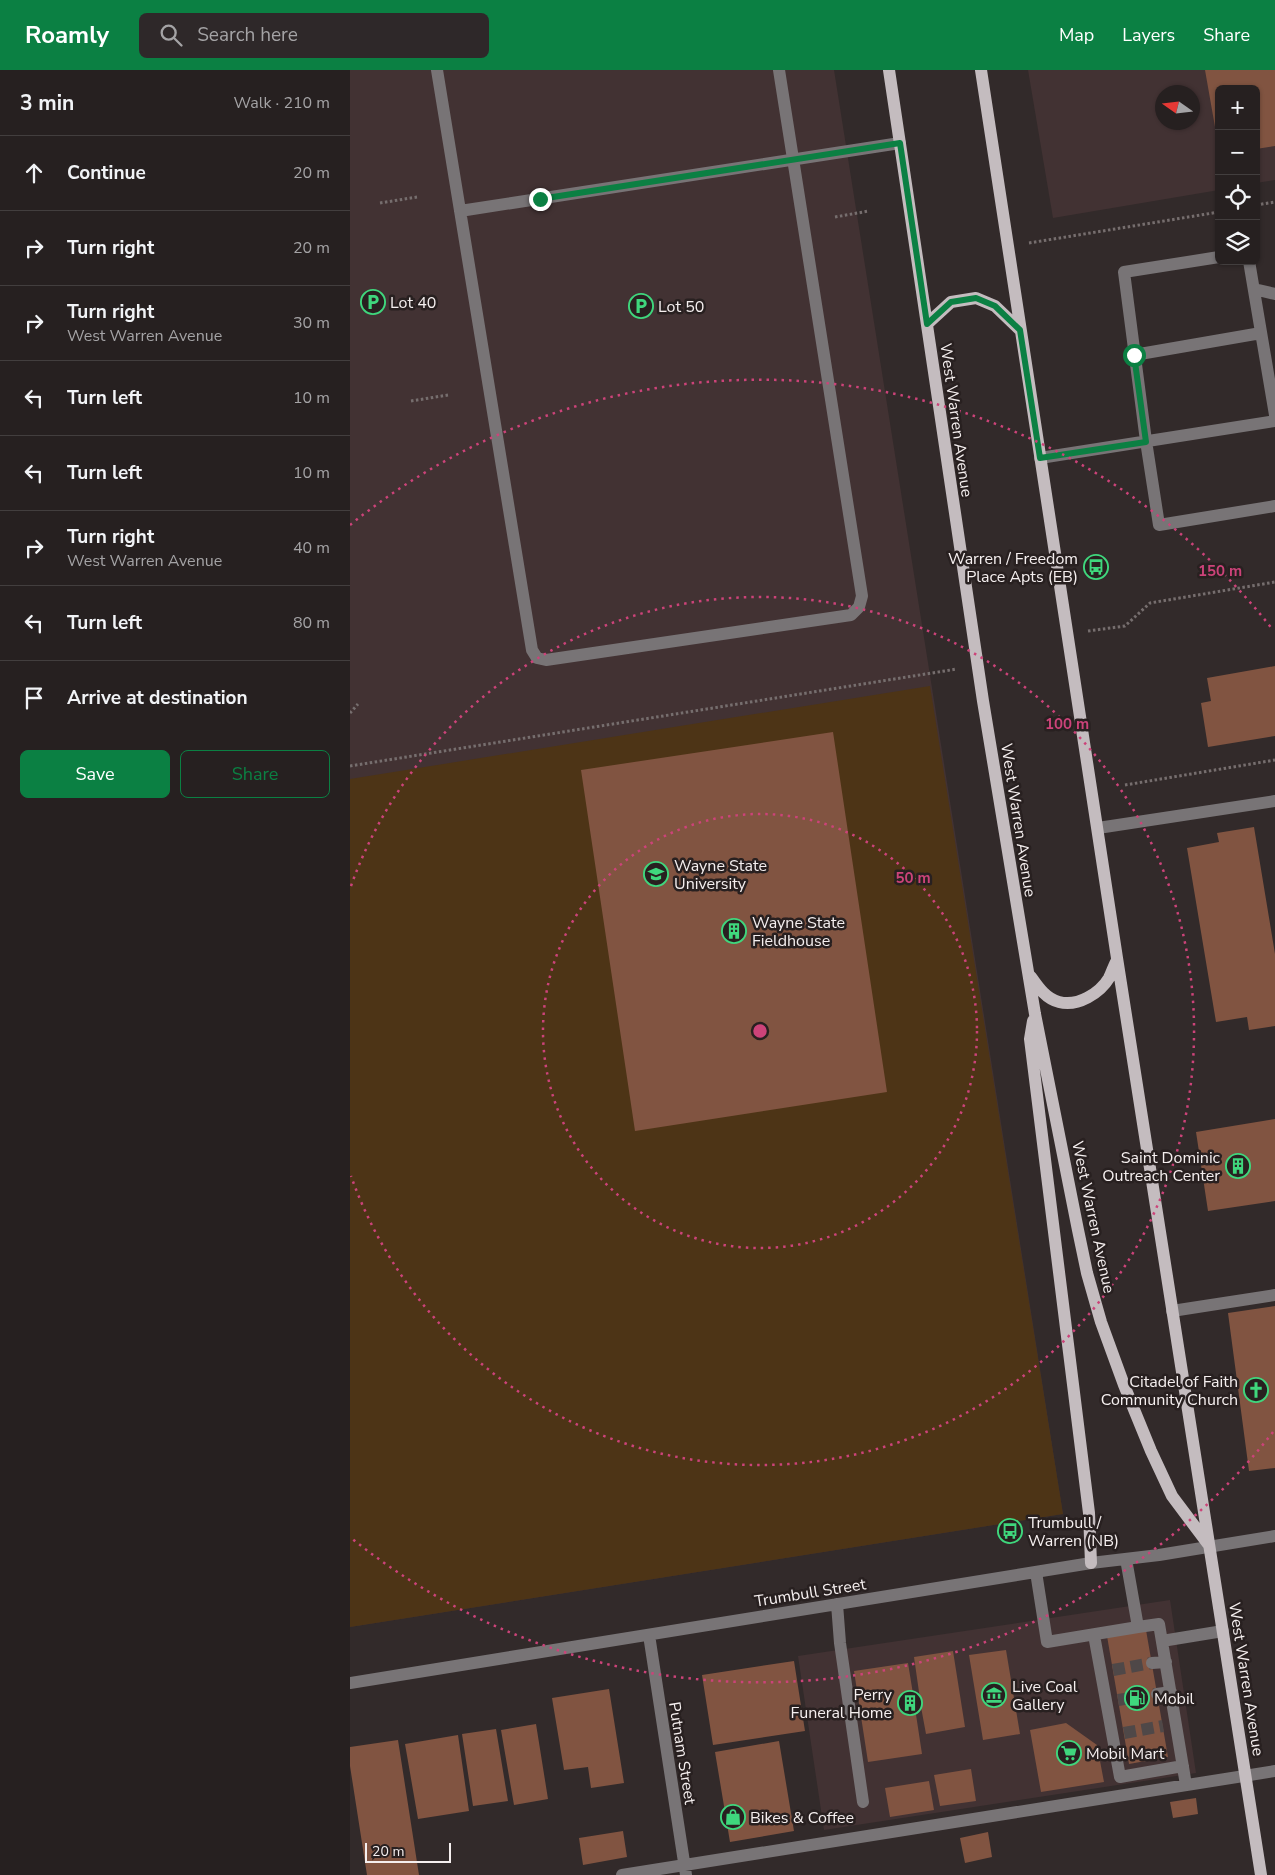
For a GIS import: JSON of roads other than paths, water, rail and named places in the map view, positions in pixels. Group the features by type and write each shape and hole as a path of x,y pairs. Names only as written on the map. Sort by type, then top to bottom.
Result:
{"main road":[{"name":"West Warren Avenue","path":"889,70 978,666 1028,973 1087,1273 1124,1385 1172,1496 1210,1546"},
{"name":"West Warren Avenue","path":"980,70 1261,1875"},
{"path":"927,324 951,302 976,298 995,306 1020,330"},
{"path":"1028,973 1039,989 1050,998 1059,1002 1075,1002 1088,998 1101,988 1109,978 1117,958"},
{"path":"1035,1014 1030,1039 1089,1513 1090,1563"}],"street":[{"path":"437,70 532,650 537,658 546,660 851,615 859,608 862,596 779,70"},
{"path":"460,211 900,143"},
{"path":"1215,258 1124,272 1146,442 1159,525 1275,506"},
{"path":"1250,265 1275,416"},
{"path":"1254,289 1275,294"},
{"path":"1134,355 1261,333"},
{"path":"1040,458 1275,421"},
{"path":"1098,828 1275,801"},
{"path":"1172,1310 1275,1295"},
{"name":"Trumbull Street","path":"350,1683 1090,1563 1275,1536"},
{"path":"1126,1559 1138,1627"},
{"path":"1036,1572 1047,1642 1159,1624 1171,1692 1169,1725 1183,1766 1186,1785"},
{"path":"837,1604 840,1643 862,1802"},
{"path":"1162,1641 1223,1631"},
{"name":"Putnam Street","path":"649,1635 685,1870"},
{"path":"1094,1635 1107,1671 1118,1734 1120,1777 1183,1766"},
{"path":"1152,1664 1166,1662"},
{"path":"1157,1694 1171,1692"},
{"path":"622,1875 685,1870 1275,1771"}],"tunnel":[{"path":"1113,1670 1152,1663"},
{"path":"1118,1700 1157,1694"},
{"path":"1124,1733 1163,1726"}],"place":[{"name":"Lot 40","path":"373,302"},
{"name":"Lot 50","path":"641,306"},
{"name":"Warren / Freedom Place Apts (EB)","path":"1096,567"},
{"name":"Wayne State University","path":"656,874"},
{"name":"Wayne State Fieldhouse","path":"734,931"},
{"name":"Saint Dominic Outreach Center","path":"1238,1166"},
{"name":"Citadel of Faith Community Church","path":"1256,1390"},
{"name":"Trumbull / Warren (NB)","path":"1010,1531"},
{"name":"Live Coal Gallery","path":"994,1695"},
{"name":"Mobil","path":"1137,1698"},
{"name":"Perry Funeral Home","path":"910,1703"},
{"name":"Mobil Mart","path":"1069,1753"},
{"name":"Bikes & Coffee","path":"733,1817"}]}
